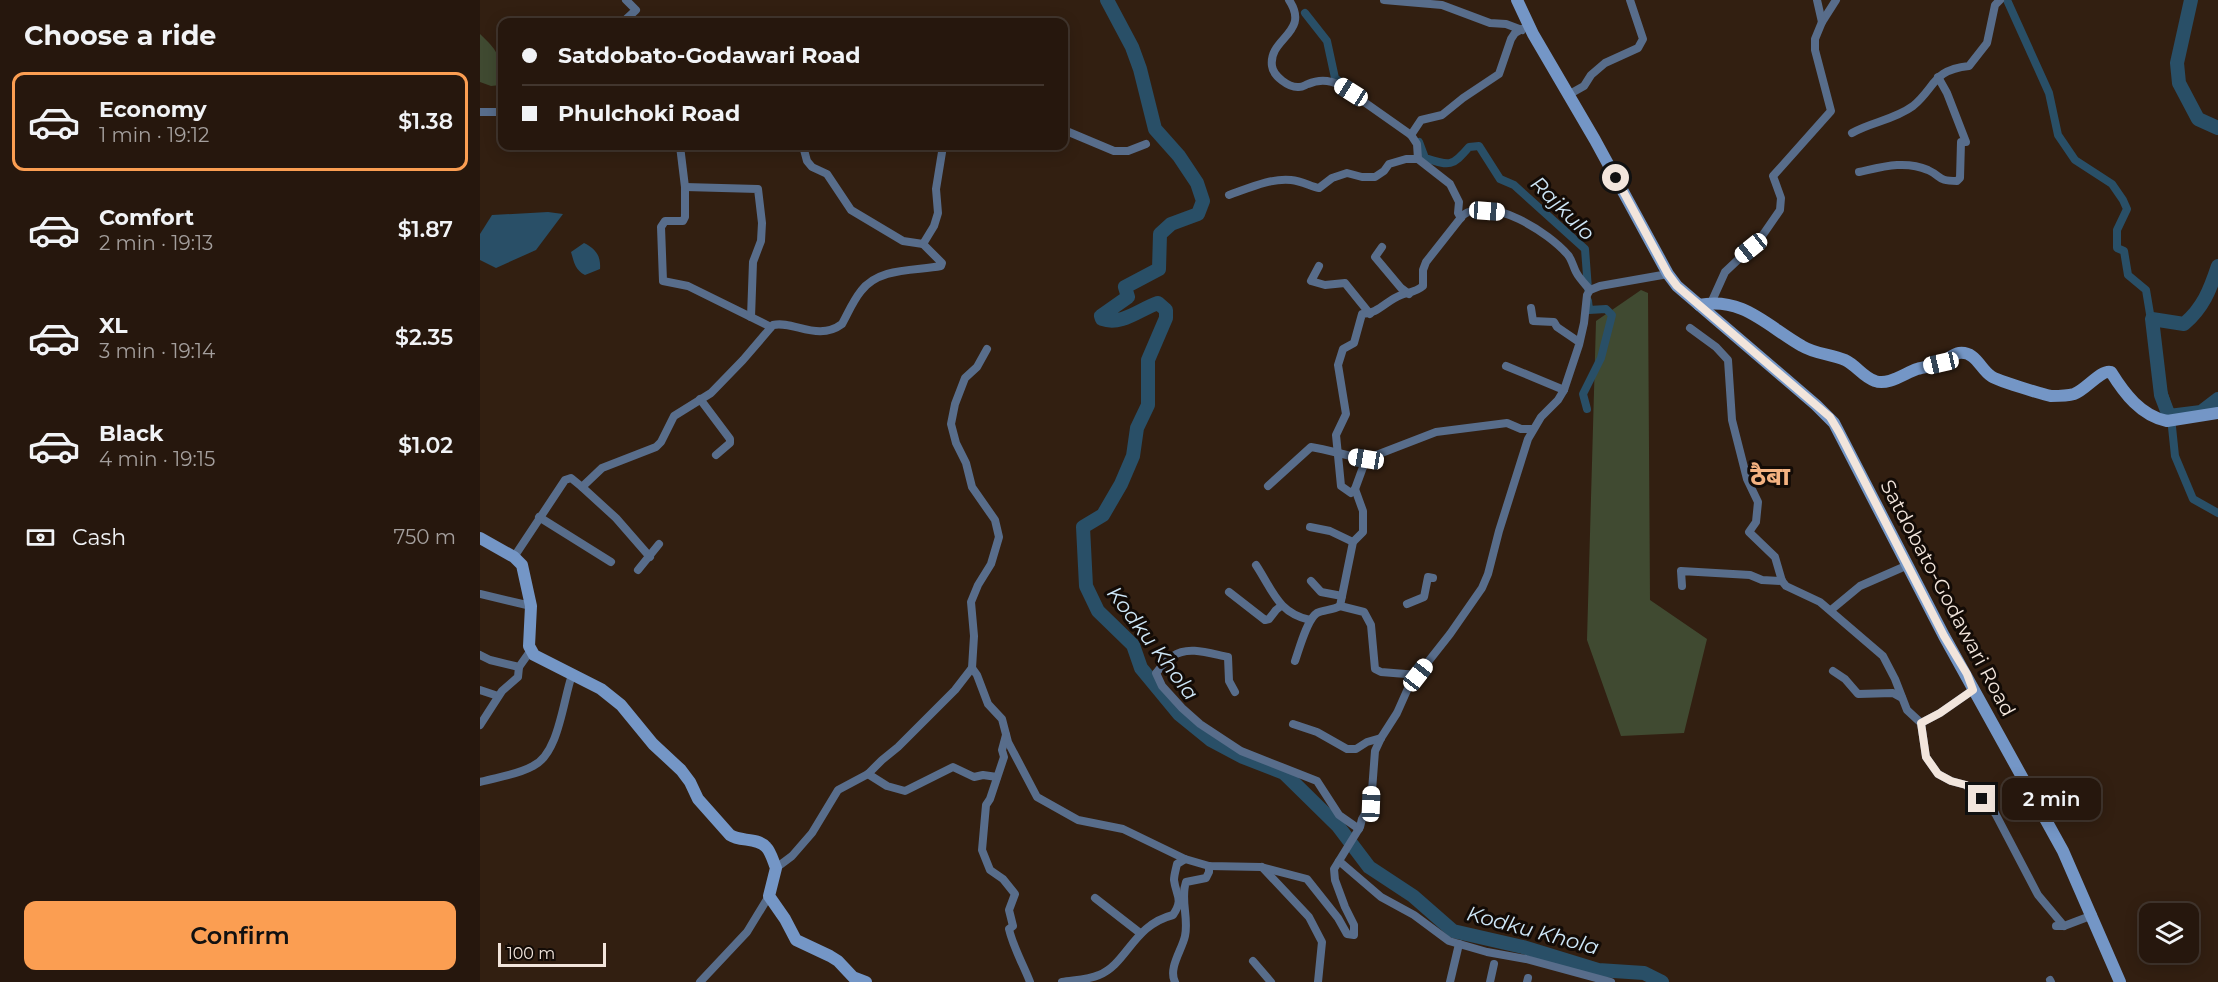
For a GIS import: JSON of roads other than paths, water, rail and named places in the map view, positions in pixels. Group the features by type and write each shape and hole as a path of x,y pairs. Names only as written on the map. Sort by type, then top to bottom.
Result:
{"street":[{"path":"626,0 636,10 627,18"},
{"path":"1289,0 1296,9 1296,19 1289,33 1275,50 1272,66 1274,73 1285,83 1299,87 1317,81 1334,82 1411,135 1417,144 1418,159"},
{"path":"1384,0 1442,5 1490,23 1506,24 1527,32"},
{"name":"Satdobato-Godawari Road","path":"1517,0 1527,32 1595,140 1668,274 1677,286 1705,304 1830,417 1944,636 2063,851 2093,915 2120,982"},
{"path":"1568,96 1584,86 1591,75 1605,63 1641,45 1643,39 1630,0"},
{"path":"1817,0 1822,22"},
{"path":"1836,0 1822,22 1815,39 1815,50 1831,111 1773,176 1781,198 1780,210 1760,239 1725,272 1705,304 1734,306 1758,315 1802,346 1845,361 1876,382 1888,381 1941,363 1958,353 1974,357 1987,374 1996,380 2049,396 2072,395 2107,371 2111,372 2122,389 2137,405 2159,420 2167,421 2218,413"},
{"path":"1852,133 1867,124 1886,120 1913,106 1938,77 1953,68 1969,66 1987,43 1995,5 2000,0"},
{"path":"1411,135 1421,120 1442,115 1499,74 1510,39 1515,33 1527,32"},
{"path":"1859,172 1895,165 1912,165 1930,171 1943,181 1957,182 1960,177 1961,142 1966,142 1947,93 1938,77"},
{"path":"480,112 498,112"},
{"path":"1068,132 1114,152 1128,151 1146,144"},
{"path":"680,150 685,187 684,221 665,221 661,227 663,281 688,286 771,327"},
{"path":"582,487 602,468 656,447 668,430 674,416 711,393 771,327 780,324 814,331 837,328 842,324 861,290 868,284 886,274 941,266 942,263 923,244 903,241 851,210 827,174 812,167 807,161 804,150"},
{"path":"923,244 934,226 938,213 936,189 942,150"},
{"path":"1229,195 1275,180 1305,182 1320,188 1332,178 1347,173 1362,177 1375,177 1389,164 1406,159 1418,159 1450,184 1459,201 1458,213 1461,218"},
{"path":"685,187 758,189 762,223 761,241 753,262 752,317"},
{"path":"1366,459 1355,489 1351,493 1341,486 1336,454 1336,435 1346,414 1338,365 1343,349 1354,343 1362,314 1370,314 1399,296 1409,294 1423,286 1423,270 1426,262 1461,218 1472,210 1502,212 1522,219 1537,231 1553,239 1570,258 1577,274 1590,290"},
{"path":"1382,248 1378,250 1375,257 1401,288 1409,294"},
{"path":"1319,266 1311,280 1325,285 1345,283 1370,314"},
{"path":"972,668 988,704 1002,719 1006,735 1037,797 1078,820 1124,830 1185,859 1209,866 1261,867 1307,879 1338,918 1347,934 1354,936 1354,925 1335,880 1334,869 1357,833 1371,804 1375,751 1397,713 1409,686 1450,634 1482,588 1532,429 1564,390 1584,323 1587,294 1590,290 1637,278 1668,274"},
{"path":"1531,308 1533,321 1554,322 1557,327 1579,342"},
{"path":"1690,328 1716,347 1728,360 1732,420 1747,479 1758,502 1756,522 1749,532 1775,557 1782,581 1786,586 1812,596 1831,609 1882,656 1895,679 1907,710 1921,723 1926,757 1938,774 1966,785 1995,813 2038,895 2060,926 2093,915"},
{"path":"776,868 792,856 812,833 838,790 868,774 898,747 955,690 972,668 974,636 971,602 991,564 999,537 995,520 972,487 966,463 956,443 951,424 955,404 965,378 977,367 987,349"},
{"path":"1506,366 1564,390"},
{"path":"700,399 730,439 730,443 716,455"},
{"path":"1268,486 1311,447 1366,459 1436,432 1507,423 1521,429 1532,429"},
{"path":"514,557 565,480 571,478 616,518 650,557"},
{"path":"1340,606 1353,542 1363,532 1363,511 1355,489"},
{"path":"540,518 611,562"},
{"path":"1310,527 1330,531 1353,542"},
{"path":"480,538 514,557 522,565 531,606 529,646 534,656 601,688 621,705 653,744 681,770 690,782 698,800 730,836 763,844 767,848 776,868 769,896 747,932 700,982"},
{"path":"638,570 659,544"},
{"path":"1256,565 1281,606 1290,614 1310,620"},
{"path":"1831,609 1860,586 1908,565"},
{"path":"1682,586 1681,571 1750,575 1762,580 1782,581"},
{"path":"1407,604 1424,597 1428,577 1433,578"},
{"path":"1311,581 1321,592 1342,596"},
{"path":"1229,592 1265,620 1269,619 1281,606"},
{"path":"480,594 531,606"},
{"path":"1295,661 1310,620 1318,613 1332,611 1340,606 1365,612 1371,625 1375,669 1381,672 1418,675"},
{"path":"480,725 498,696 518,677 519,667 531,650"},
{"path":"1235,692 1229,681 1228,657 1197,651 1185,652 1173,655 1156,673 1169,693 1200,724 1241,751 1317,782 1339,815 1357,833"},
{"path":"480,655 490,660 519,667"},
{"path":"1833,670 1845,679 1858,694 1893,693 1903,699"},
{"path":"480,782 513,774 536,765 548,754 554,741 572,675"},
{"path":"480,690 498,696"},
{"path":"1921,723 1973,690"},
{"path":"1293,724 1317,732 1347,749 1356,749 1367,742 1381,738"},
{"path":"1006,735 1002,750 1004,757 986,805 981,850 990,870 1003,879 1015,894 1009,910 1013,926 1009,929 1012,943 1017,948 1030,982"},
{"path":"868,774 887,786 905,791 953,767 974,777 983,775 997,777"},
{"path":"1342,857 1382,897 1414,915 1449,941 1611,982"},
{"path":"1062,982 1100,975 1109,969 1140,933 1162,917 1173,915 1179,906 1179,894 1174,879 1177,864 1185,859"},
{"path":"1175,982 1173,969 1185,936 1183,889 1186,882 1206,878 1209,866"},
{"path":"1261,867 1309,917 1322,942 1318,982"},
{"path":"769,896 796,940 830,956 853,977 866,982"},
{"path":"1095,898 1140,933"},
{"path":"1450,982 1459,944"},
{"path":"1253,961 1271,982"},
{"path":"1490,982 1494,964"}],"water":[{"path":"548,212 563,214 536,250 496,268 480,260 480,234 492,215"},
{"path":"584,243 597,253 600,260 600,269 585,275 577,268 571,252"}],"waterway":[{"name":"Kodku Khola","path":"1107,0 1132,47 1155,129 1179,156 1197,183 1203,201 1198,214 1171,224 1160,234 1159,269 1125,287 1128,297 1101,316 1102,319 1109,321 1124,319 1158,303 1166,310 1166,318 1148,360 1148,405 1137,428 1133,456 1121,484 1103,515 1083,527 1086,586 1098,611 1133,645 1141,668 1179,714 1211,740 1243,757 1284,773 1338,826 1369,867 1413,896 1453,931 1523,947 1598,970 1644,973 1662,982"},
{"path":"2007,0 2049,93 2058,135 2075,160 2112,184 2127,209 2117,230 2117,248 2124,251 2128,275 2146,290 2163,391 2170,413"},
{"path":"2191,0 2177,63 2179,83 2198,119 2218,128"},
{"name":"Rajkulo","path":"1305,13 1327,41 1335,78 1343,84"},
{"name":"Rajkulo","path":"1419,142 1425,158 1445,163 1454,161 1469,147 1479,146 1500,179 1514,185 1585,249 1588,289"},
{"path":"2218,266 2205,298 2184,324 2152,319 2161,395 2169,416 2201,412 2218,399"},
{"name":"Rajkulo","path":"1587,409 1583,394 1601,358 1612,315 1606,309 1589,310 1588,301"},
{"path":"2172,427 2175,456 2193,499 2218,513"}],"district":[{"name":"ठैबा","path":"1770,476"}]}
